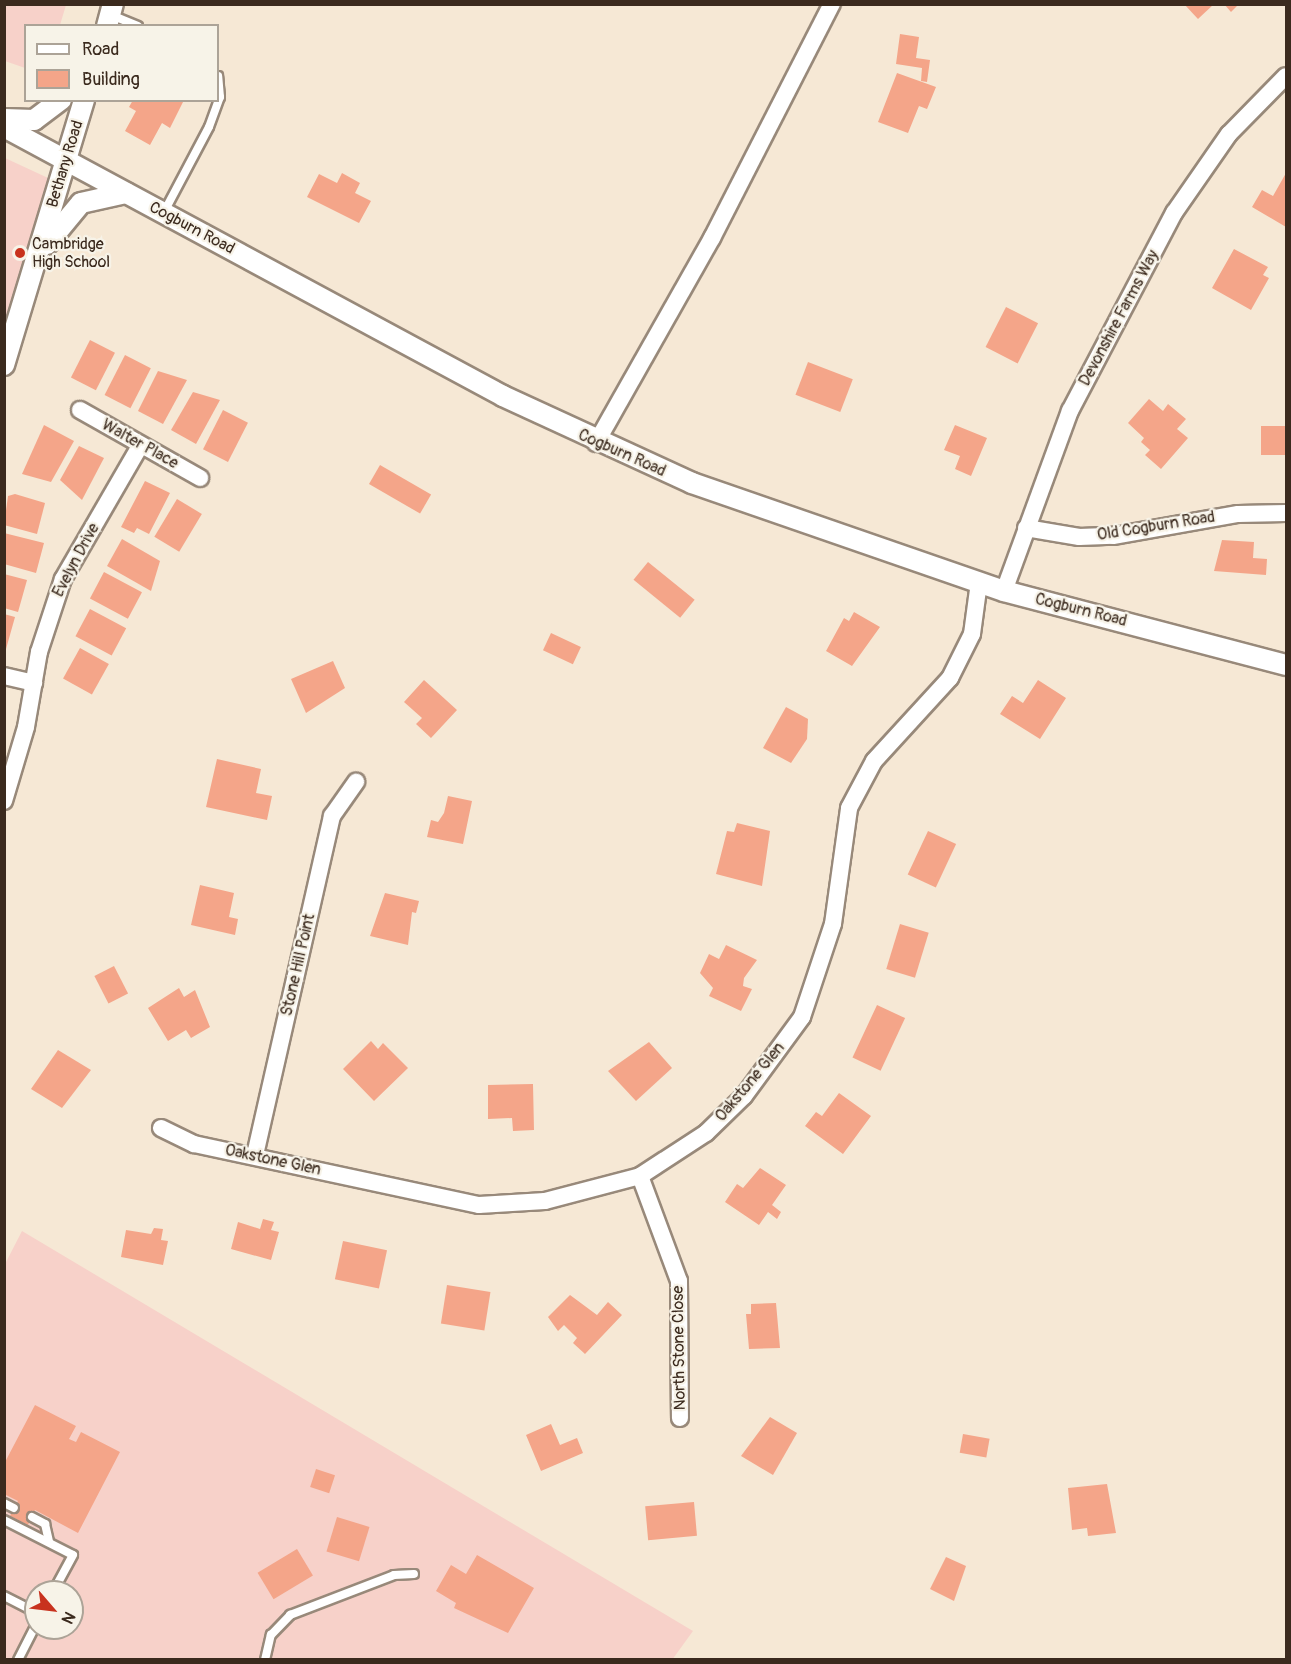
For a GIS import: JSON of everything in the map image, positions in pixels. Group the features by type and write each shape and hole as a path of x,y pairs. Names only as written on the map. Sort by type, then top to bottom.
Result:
{"street":[{"path":"596,442 712,238 832,4"},
{"name":"Devonshire Farms Way","path":"1004,591 1070,411 1180,203 1229,134 1287,76"},
{"path":"4,119 34,120 58,102"},
{"name":"Bethany Road","path":"4,365 83,102"},
{"name":"Cogburn Road","path":"4,128 596,442 779,515 1004,591 1287,665"},
{"path":"37,259 75,207 126,194"},
{"name":"Walter Place","path":"80,410 200,478"},
{"name":"Evelyn Drive","path":"4,801 63,579 140,446"},
{"name":"Old Cogburn Road","path":"1026,528 1079,537 1113,536 1238,514 1287,513"},
{"name":"Oakstone Glen","path":"161,1128 194,1144 255,1155 479,1205 545,1201 640,1176 727,1113 802,1017 833,924 849,808 874,761 950,678 972,634 979,582"},
{"path":"4,676 34,683"},
{"name":"Stone Hill Point","path":"255,1155 332,816 356,782"},
{"name":"North Stone Close","path":"640,1176 679,1281 680,1418"}],"lane":[{"path":"110,15 133,24"},
{"path":"164,212 209,127 218,102"},
{"path":"4,1503 14,1508"},
{"path":"32,1517 45,1524 49,1542"},
{"path":"4,1520 73,1555 59,1580"},
{"path":"265,1659 271,1635 290,1615 394,1575 414,1574"},
{"path":"4,1596 24,1606"},
{"path":"18,1659 28,1640"}],"shaded area":[{"path":"5,4 66,5 60,24 24,24 24,68 5,61"},
{"name":"Cambridge High School","path":"5,158 61,184 5,340"},
{"path":"22,1231 693,1631 672,1660 5,1659 4,1266"}],"building":[{"path":"1184,4 1214,4 1198,19"},
{"path":"1224,4 1239,4 1231,12"},
{"path":"900,34 919,37 916,58 930,60 927,82 921,81 922,68 896,64"},
{"path":"897,73 936,87 927,109 919,106 908,133 878,122"},
{"path":"132,102 183,102 170,128 162,123 150,145 125,131 136,111 129,107"},
{"path":"342,173 360,183 355,193 371,201 359,223 307,197 319,174 337,183"},
{"path":"1286,173 1286,227 1252,207 1262,190 1273,196"},
{"path":"1234,249 1268,267 1263,275 1269,278 1251,310 1212,288"},
{"path":"1006,307 1038,323 1018,363 986,347"},
{"path":"90,340 115,353 96,390 71,377"},
{"path":"125,355 151,368 130,408 105,395"},
{"path":"808,362 853,379 840,412 795,395"},
{"path":"158,371 187,380 163,424 138,411"},
{"path":"193,392 220,400 196,444 171,430"},
{"path":"1149,399 1163,411 1168,404 1186,419 1177,429 1188,438 1161,469 1145,455 1150,450 1141,442 1144,438 1128,423"},
{"path":"223,410 248,423 228,462 203,449"},
{"path":"44,425 74,441 51,482 22,474"},
{"path":"955,425 987,438 971,476 955,469 960,456 944,450"},
{"path":"1261,426 1286,426 1286,455 1261,455"},
{"path":"79,446 104,458 82,500 60,480"},
{"path":"380,465 431,494 420,514 369,484"},
{"path":"145,481 170,493 149,534 137,528 134,533 121,527"},
{"path":"15,494 45,503 37,534 4,525 8,496"},
{"path":"177,499 202,514 179,552 154,537"},
{"path":"4,533 44,543 36,573 4,564"},
{"path":"122,539 160,561 151,591 107,566"},
{"path":"1222,540 1254,542 1253,558 1267,559 1266,575 1214,571"},
{"path":"648,562 695,600 680,618 634,580"},
{"path":"104,572 142,592 128,619 90,598"},
{"path":"4,574 27,580 18,612 4,608"},
{"path":"90,609 126,628 112,656 75,636"},
{"path":"854,612 880,627 852,666 826,651 844,618 849,621"},
{"path":"4,614 15,617 6,649 4,648"},
{"path":"551,633 581,647 573,664 543,650"},
{"path":"80,648 109,664 92,695 63,679"},
{"path":"333,661 345,688 306,713 291,679"},
{"path":"424,680 457,710 431,738 416,724 422,718 404,702"},
{"path":"1038,680 1066,698 1040,739 1000,714 1012,696 1023,703"},
{"path":"786,707 808,719 807,739 791,763 763,748"},
{"path":"217,759 261,769 256,793 272,796 267,820 206,807"},
{"path":"448,796 472,801 463,844 427,837 431,820 438,822 444,813"},
{"path":"737,823 770,831 762,886 716,874 727,831 734,832"},
{"path":"928,831 956,844 936,888 908,875"},
{"path":"200,885 234,893 229,917 238,919 235,935 191,925"},
{"path":"385,893 419,901 416,913 412,912 408,945 370,936"},
{"path":"900,924 929,933 915,978 886,969"},
{"path":"726,945 757,960 744,978 743,986 752,989 741,1011 709,996 713,988 700,973 709,954 719,959"},
{"path":"114,966 128,994 108,1004 94,976"},
{"path":"179,988 184,997 195,990 210,1027 191,1038 186,1030 168,1041 148,1008"},
{"path":"877,1005 905,1018 881,1071 852,1058"},
{"path":"371,1041 378,1049 383,1043 408,1068 374,1101 343,1069"},
{"path":"649,1042 672,1068 636,1101 608,1071"},
{"path":"58,1050 91,1070 62,1108 31,1089"},
{"path":"533,1084 534,1130 513,1131 512,1118 488,1119 488,1085"},
{"path":"839,1093 871,1116 843,1154 805,1126 816,1112 822,1116"},
{"path":"760,1168 786,1185 772,1205 781,1212 777,1219 768,1212 759,1225 725,1202 737,1184 743,1188"},
{"path":"263,1219 274,1222 271,1230 279,1232 271,1260 231,1249 238,1222 260,1229"},
{"path":"154,1228 163,1229 161,1240 168,1241 163,1265 121,1257 126,1230 151,1234"},
{"path":"343,1241 387,1250 379,1289 335,1279"},
{"path":"447,1285 490,1292 484,1330 441,1324"},
{"path":"570,1295 597,1315 608,1302 622,1315 585,1354 573,1343 577,1338 564,1325 558,1331 548,1317"},
{"path":"776,1303 780,1348 749,1349 746,1314 751,1314 751,1304"},
{"path":"35,1405 76,1426 69,1439 76,1442 81,1432 120,1452 78,1533 35,1510 28,1525 10,1516 18,1501 4,1494 4,1464"},
{"path":"770,1417 797,1433 773,1475 741,1456"},
{"path":"551,1424 560,1445 577,1438 583,1453 541,1471 526,1435"},
{"path":"963,1434 990,1439 986,1457 960,1453"},
{"path":"316,1469 335,1475 329,1493 310,1487"},
{"path":"1107,1484 1116,1533 1088,1536 1087,1528 1072,1530 1068,1488"},
{"path":"694,1502 697,1536 648,1540 645,1506"},
{"path":"337,1517 370,1527 359,1561 326,1551"},
{"path":"297,1549 313,1576 274,1599 258,1573"},
{"path":"477,1555 534,1588 508,1633 454,1608 456,1603 436,1591 451,1565 466,1574"},
{"path":"946,1557 966,1566 954,1601 930,1589"}],"place":[{"name":"Cambridge High School","path":"20,253"}]}
